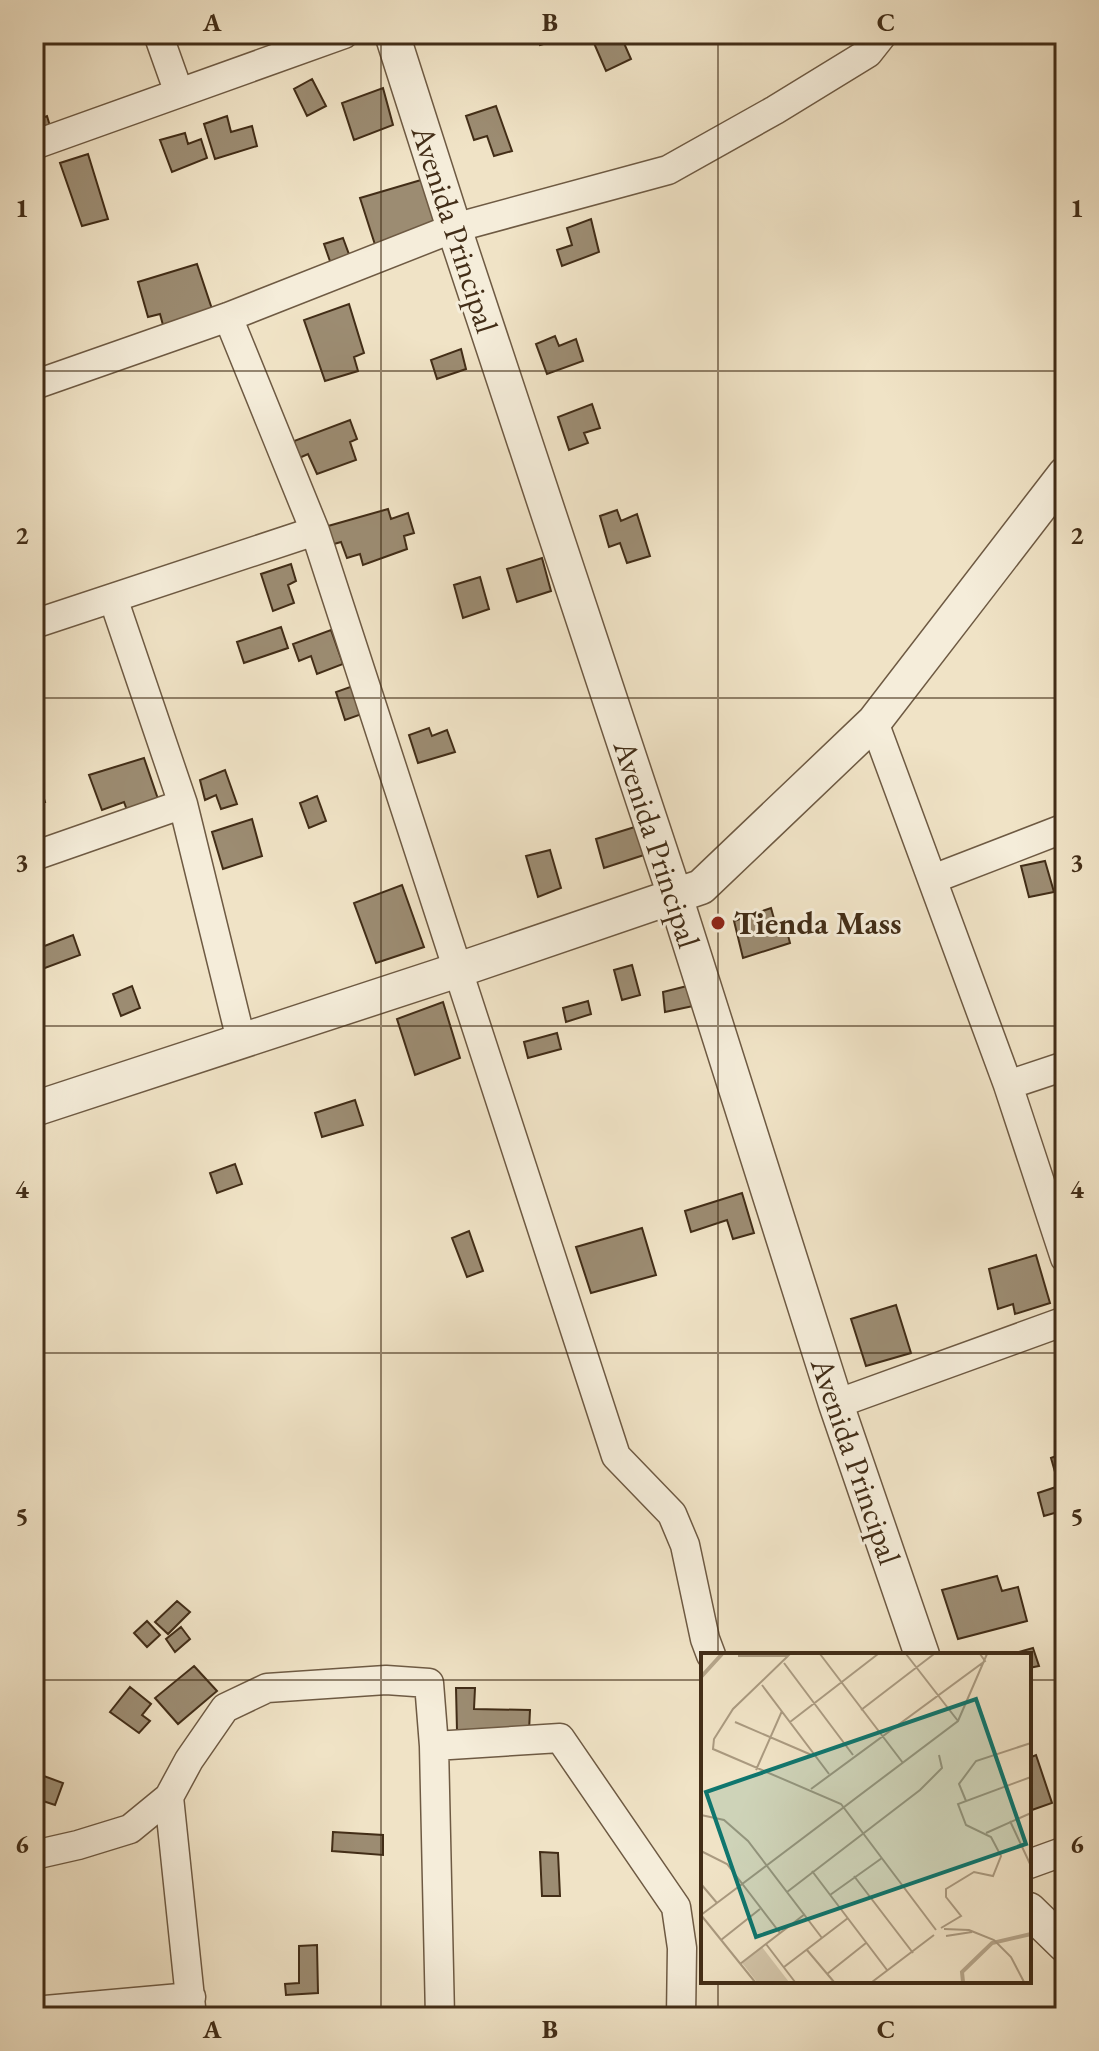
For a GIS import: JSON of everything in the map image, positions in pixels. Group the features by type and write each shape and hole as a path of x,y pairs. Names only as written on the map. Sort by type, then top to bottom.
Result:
{"street":[{"path":"158,34 179,93"},
{"path":"34,145 344,34"},
{"name":"Avenida Principal","path":"392,34 675,896 836,1404 921,1653"},
{"path":"36,378 228,317 454,228 668,170 868,53 883,34"},
{"path":"228,317 315,531 616,1456 672,1514 685,1545 710,1653"},
{"path":"34,1109 701,887 874,722 1065,474"},
{"path":"34,624 315,531"},
{"path":"113,598 183,804 241,1040"},
{"path":"874,722 1008,1085 1065,1258"},
{"path":"34,856 183,804"},
{"path":"933,879 1065,828"},
{"path":"1008,1085 1065,1066"},
{"path":"836,1404 1065,1321"},
{"path":"34,1855 130,1829 169,1797 189,1760 225,1708 267,1688 386,1680 429,1683 434,1746 440,2017"},
{"path":"434,1746 560,1738 676,1907 682,1948 681,2017"},
{"path":"34,2011 192,2007 169,1797"},
{"path":"1031,1863 1065,1851"},
{"path":"1031,1912 1065,1945"}],"building":[{"path":"537,34 560,34 561,39 540,45"},
{"path":"590,34 620,34 631,59 606,71"},
{"path":"312,79 326,106 307,116 294,89"},
{"path":"383,88 393,125 354,140 342,103"},
{"path":"496,106 512,151 494,156 487,136 474,140 466,116"},
{"path":"47,116 52,133 34,139 34,118 35,121"},
{"path":"227,116 231,132 252,126 257,146 215,159 204,124"},
{"path":"185,133 188,144 201,139 207,158 172,172 160,140"},
{"path":"88,154 108,219 82,226 60,163"},
{"path":"421,180 439,233 378,254 360,198"},
{"path":"591,219 599,252 562,266 557,250 572,245 567,228"},
{"path":"343,238 350,257 331,264 324,244"},
{"path":"197,264 214,315 163,325 160,314 148,317 138,282"},
{"path":"349,304 364,353 354,357 358,371 325,381 304,320"},
{"path":"555,336 559,346 576,339 583,361 547,374 536,344"},
{"path":"461,349 466,369 437,379 431,360"},
{"path":"592,404 600,428 584,433 588,443 569,450 558,417"},
{"path":"350,420 357,439 350,442 356,460 317,474 308,454 299,458 294,441"},
{"path":"388,509 391,519 408,513 414,533 404,536 407,549 363,565 360,554 347,558 341,542 327,546 321,528"},
{"path":"617,510 621,521 637,514 650,556 627,563 620,543 609,547 600,516"},
{"path":"542,558 551,591 517,602 507,569"},
{"path":"291,564 296,581 288,585 294,603 273,611 261,574"},
{"path":"480,577 489,609 463,618 454,585"},
{"path":"281,627 288,648 244,663 237,642"},
{"path":"331,630 343,664 317,674 311,656 299,661 293,644"},
{"path":"353,686 362,714 345,720 336,692"},
{"path":"429,728 432,736 447,730 455,752 418,763 409,735"},
{"path":"144,758 159,802 128,813 124,802 102,810 89,775"},
{"path":"34,767 45,802 34,805"},
{"path":"225,770 237,804 221,809 216,795 205,800 200,780"},
{"path":"317,796 326,821 309,828 300,803"},
{"path":"252,819 262,856 223,869 212,832"},
{"path":"638,826 647,854 604,868 596,839"},
{"path":"550,850 561,888 538,897 526,856"},
{"path":"1045,861 1054,892 1029,897 1021,866"},
{"path":"402,885 424,947 376,963 354,903"},
{"path":"771,908 776,926 785,923 790,943 743,958 734,921"},
{"path":"73,935 80,955 34,972 34,950"},
{"path":"632,965 640,995 622,1000 614,970"},
{"path":"695,984 698,1005 665,1012 663,992"},
{"path":"132,986 140,1008 121,1016 113,994"},
{"path":"588,1001 591,1014 566,1022 563,1008"},
{"path":"443,1002 460,1058 415,1075 397,1019"},
{"path":"557,1033 561,1049 528,1058 524,1042"},
{"path":"355,1100 363,1125 322,1137 315,1113"},
{"path":"235,1164 242,1184 217,1193 210,1173"},
{"path":"742,1193 754,1233 733,1239 727,1220 691,1232 685,1211"},
{"path":"642,1228 656,1275 591,1293 576,1247"},
{"path":"469,1231 483,1271 467,1277 452,1238"},
{"path":"1036,1255 1050,1303 1015,1314 1013,1304 998,1309 989,1269"},
{"path":"896,1305 911,1353 866,1366 851,1319"},
{"path":"1065,1453 1065,1510 1044,1516 1038,1493 1059,1486 1051,1458"},
{"path":"997,1576 1002,1591 1018,1587 1027,1621 958,1639 942,1590"},
{"path":"177,1601 190,1612 168,1634 155,1622"},
{"path":"147,1621 160,1635 147,1647 134,1633"},
{"path":"181,1627 190,1639 175,1652 166,1639"},
{"path":"1033,1648 1039,1666 1031,1668 1031,1653 1015,1653"},
{"path":"194,1666 217,1691 178,1724 155,1698"},
{"path":"130,1687 151,1704 142,1715 150,1721 139,1733 110,1712"},
{"path":"456,1688 475,1688 474,1709 530,1710 529,1731 457,1731"},
{"path":"1036,1755 1052,1803 1031,1810 1031,1757"},
{"path":"41,1775 63,1783 55,1805 34,1798"},
{"path":"333,1832 383,1835 383,1855 332,1851"},
{"path":"540,1852 558,1853 560,1896 542,1896"},
{"path":"317,1945 318,1993 286,1995 285,1984 299,1983 299,1946"}],"place":[{"name":"Tienda Mass","path":"718,923"}]}
